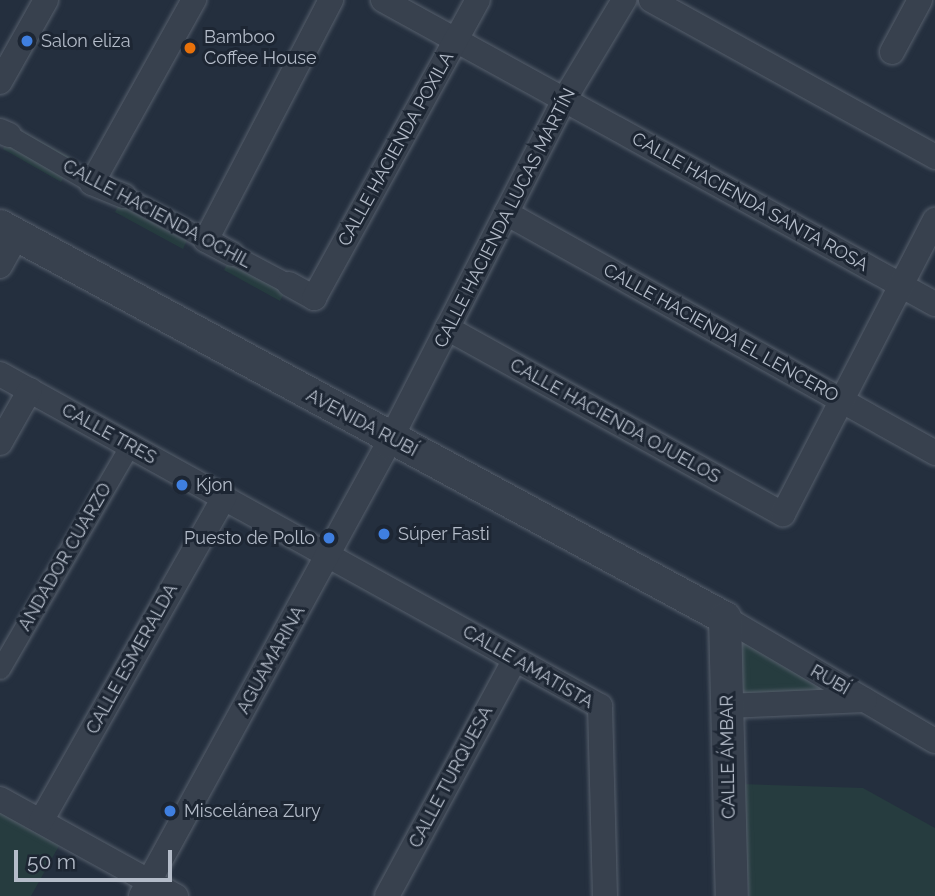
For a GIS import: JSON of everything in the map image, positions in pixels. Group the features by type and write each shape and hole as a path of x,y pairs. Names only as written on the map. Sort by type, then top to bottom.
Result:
{"street":[{"path":"0,82 46,0"},
{"path":"92,183 194,0"},
{"path":"206,240 331,0"},
{"name":"CALLE HACIENDA SANTA ROSA","path":"383,0 935,304"},
{"name":"CALLE HACIENDA POXILA","path":"314,298 478,0"},
{"name":"CALLE HACIENDA LUCAS MARTÍN","path":"391,438 564,100 624,0"},
{"path":"651,0 935,157"},
{"path":"892,52 920,0"},
{"name":"CALLE HACIENDA OCHIL","path":"5,133 92,183 124,196 314,298"},
{"name":"CALLE HACIENDA EL LENCERO","path":"506,213 935,453"},
{"path":"842,401 935,220"},
{"path":"0,266 8,231"},
{"name":"AVENIDA RUBÍ","path":"8,231 725,618"},
{"name":"CALLE HACIENDA OJUELOS","path":"447,328 783,514 842,401"},
{"name":"CALLE TRES","path":"0,374 329,555"},
{"path":"0,443 30,390"},
{"name":"AGUAMARINA","path":"145,888 391,438"},
{"name":"ANDADOR CUARZO","path":"0,669 130,445"},
{"name":"CALLE ESMERALDA","path":"41,821 224,497"},
{"name":"CALLE AMATISTA","path":"329,555 600,706 604,896"},
{"name":"RUBÍ","path":"725,618 935,741"},
{"name":"CALLE ÁMBAR","path":"725,618 732,896"},
{"name":"CALLE TURQUESA","path":"387,896 515,659"},
{"path":"727,706 865,700"},
{"path":"0,799 41,821 145,888 176,896"}],"green space":[{"path":"14,127 73,159 61,182 3,149"},
{"path":"126,191 194,226 183,249 115,212"},
{"path":"235,249 289,284 280,301 224,270"},
{"path":"736,632 836,693 738,697"},
{"path":"740,784 863,788 935,828 935,896 749,896"},
{"path":"0,799 65,835 31,896 0,896"}],"place":[{"name":"Salon eliza","path":"27,41"},
{"name":"Bamboo Coffee House","path":"190,48"},
{"name":"Kjon","path":"182,485"},
{"name":"Súper Fasti","path":"384,534"},
{"name":"Puesto de Pollo","path":"329,538"},
{"name":"Miscelánea Zury","path":"170,811"}]}
